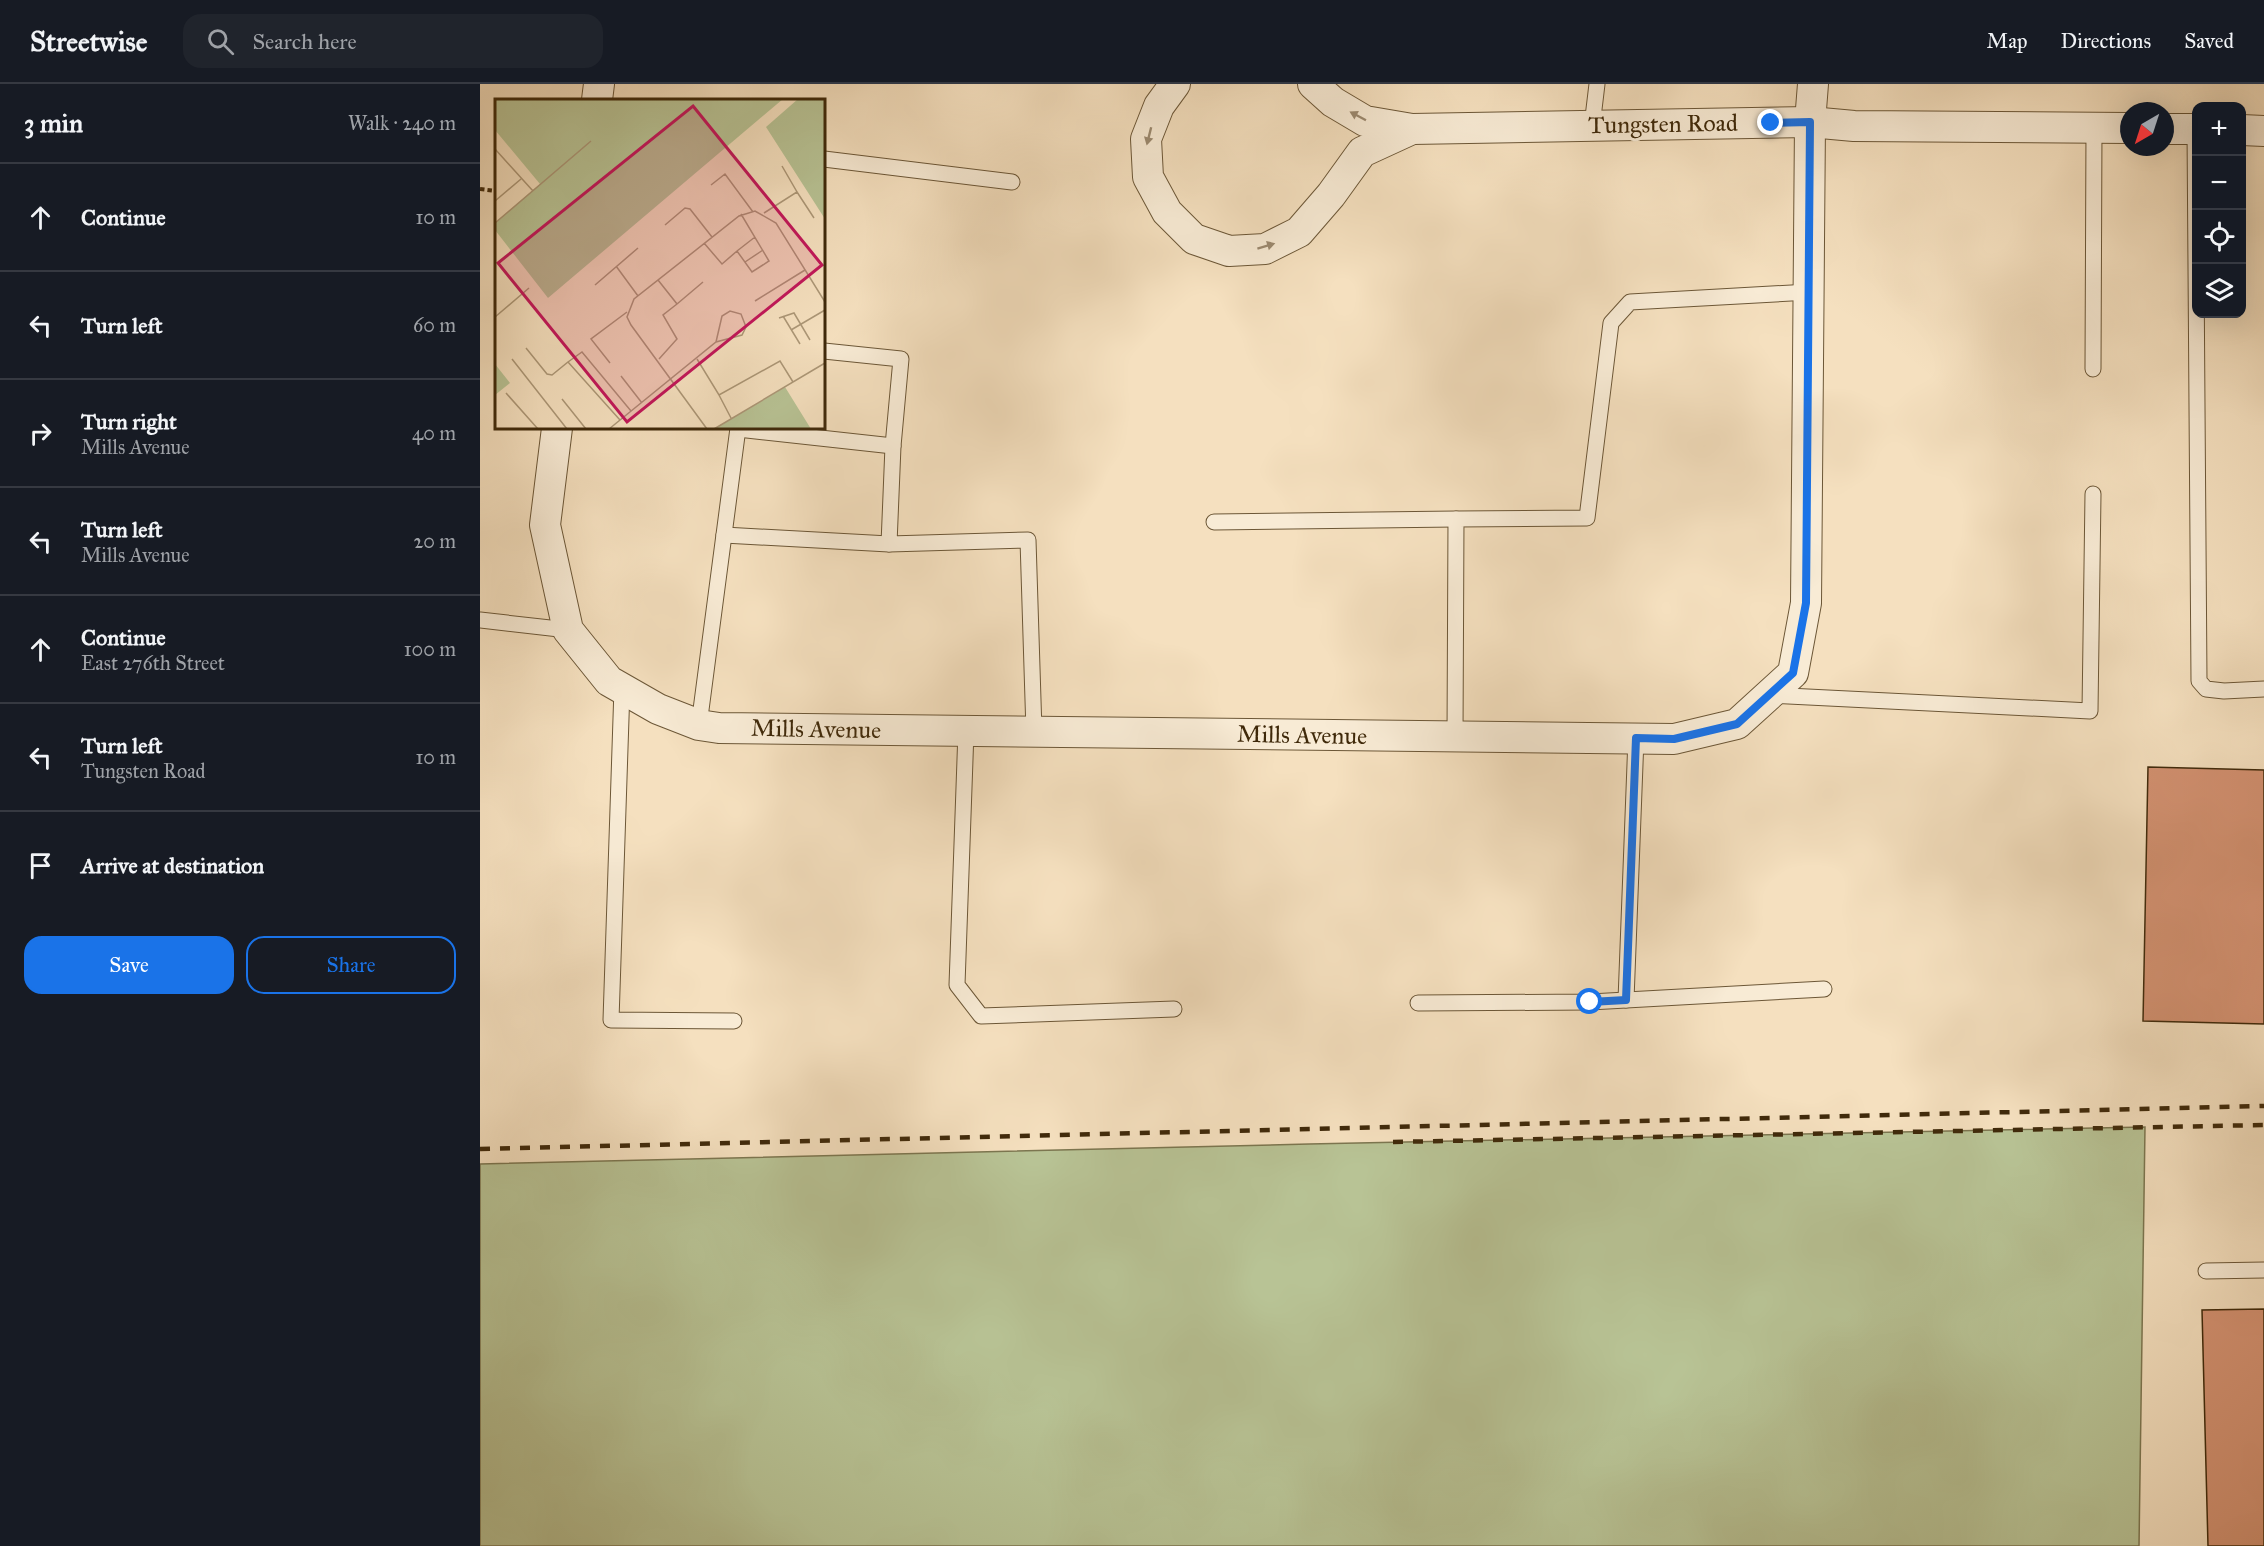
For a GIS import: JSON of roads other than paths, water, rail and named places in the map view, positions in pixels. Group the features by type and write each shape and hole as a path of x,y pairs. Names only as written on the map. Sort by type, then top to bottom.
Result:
{"street":[{"path":"597,99 599,84"},
{"name":"Tungsten Road","path":"1175,84 1159,106 1146,139 1148,177 1167,212 1194,239 1229,251 1265,249 1299,232 1331,195 1362,152 1412,129"},
{"name":"Tungsten Road","path":"1312,84 1334,102 1365,120 1412,129 1810,122 1854,126 2120,128"},
{"name":"Mills Avenue","path":"709,727 1674,739 1737,724 1793,673 1806,603 1810,122 1813,84"},
{"path":"2174,129 2192,129"},
{"path":"2246,130 2264,131"},
{"path":"557,429 545,525 568,630 609,681 658,708 709,727"}],"lane":[{"path":"1592,126 1597,84"},
{"path":"2093,369 2094,128"},
{"path":"2196,156 2199,681 2206,689 2224,691 2264,689"},
{"path":"825,159 1012,182"},
{"path":"1214,522 1587,518 1611,323 1630,302 1809,292"},
{"path":"825,351 901,359 893,446 889,544"},
{"path":"709,727 724,535 738,429"},
{"path":"747,429 893,446"},
{"path":"1769,695 2090,711 2093,494"},
{"path":"1455,736 1456,519"},
{"path":"724,535 889,544 1028,540 1034,732"},
{"path":"480,620 568,630"},
{"path":"622,688 611,1020 734,1021"},
{"path":"966,731 957,985 981,1016 1174,1009"},
{"path":"1626,1000 1636,738"},
{"path":"1418,1003 1590,1002 1824,989"},
{"path":"2206,1271 2264,1270"}],"railway":[{"path":"480,1149 2264,1106"},
{"path":"1393,1142 2264,1125"}]}
